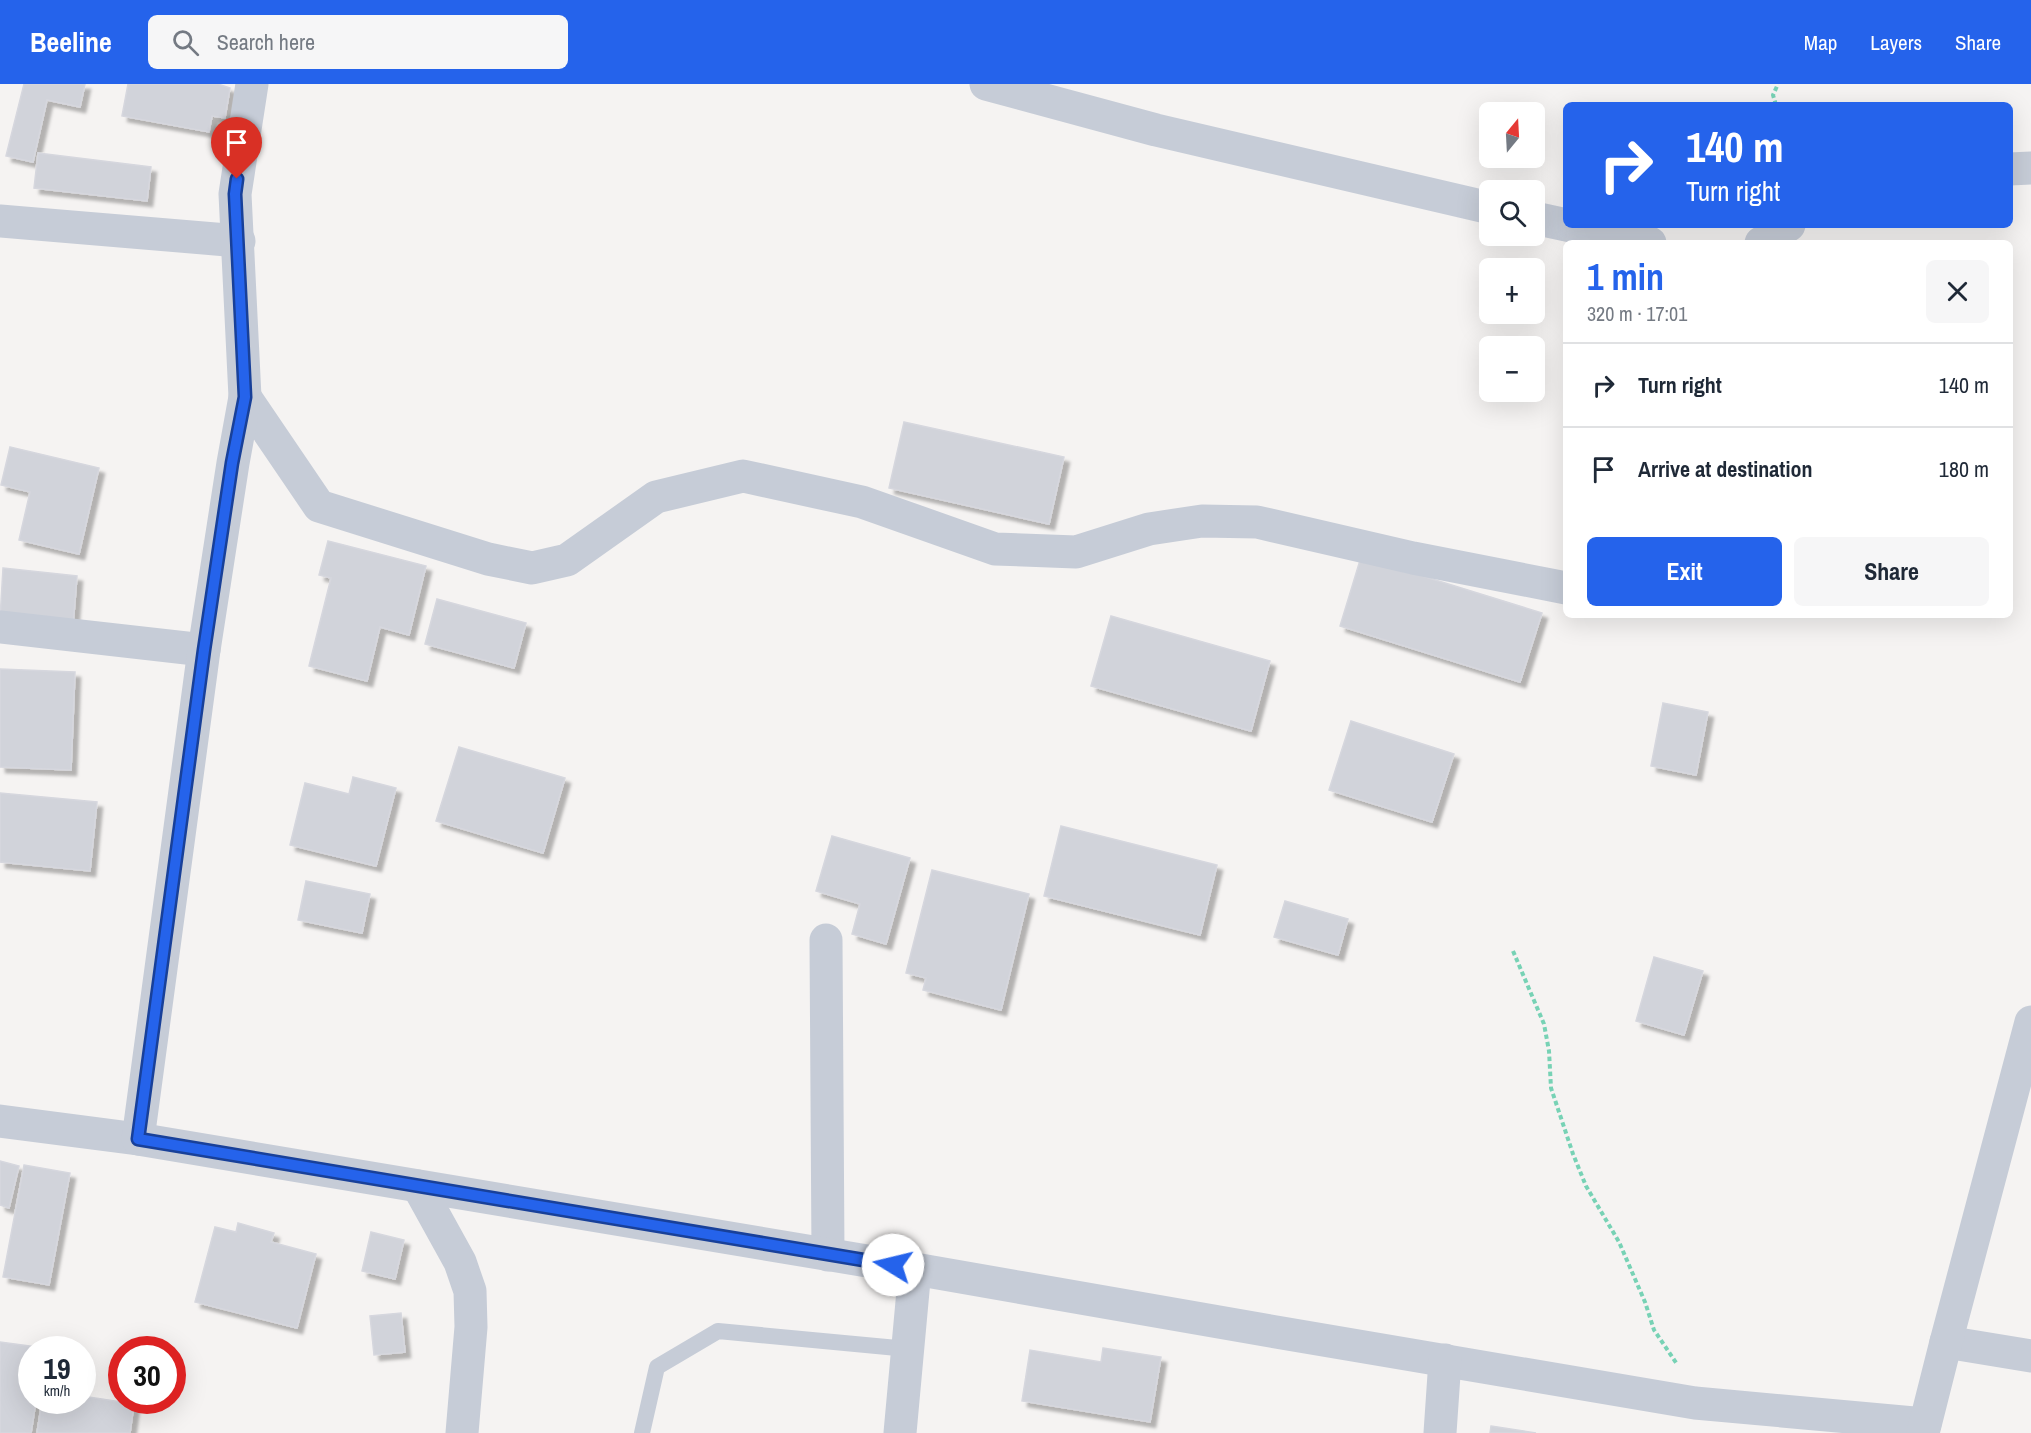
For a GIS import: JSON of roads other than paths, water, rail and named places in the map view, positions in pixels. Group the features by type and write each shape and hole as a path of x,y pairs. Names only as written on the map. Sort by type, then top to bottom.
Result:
{"street":[{"path":"138,1139 204,650 232,463 245,397 235,194 252,84"},
{"path":"986,84 1156,130 1479,205"},
{"path":"2013,169 2031,168"},
{"path":"1545,220 1563,224"},
{"path":"0,221 239,241"},
{"path":"1580,228 1636,240"},
{"path":"1766,240 1784,228"},
{"path":"245,397 319,506 488,559 531,568 567,560 656,497 743,476 862,502 995,549 1077,552 1149,529 1202,521 1257,522 1413,558 1563,587"},
{"path":"0,627 204,650"},
{"path":"826,940 828,1255"},
{"path":"0,1121 138,1139 1695,1402 1924,1429 2031,1022"},
{"path":"418,1186 460,1262 470,1291 471,1328 462,1433"},
{"path":"900,1433 915,1269"},
{"path":"1946,1342 2031,1356"},
{"path":"1440,1433 1446,1360"}],"lane":[{"path":"642,1433 657,1367 718,1331 908,1349"}]}
